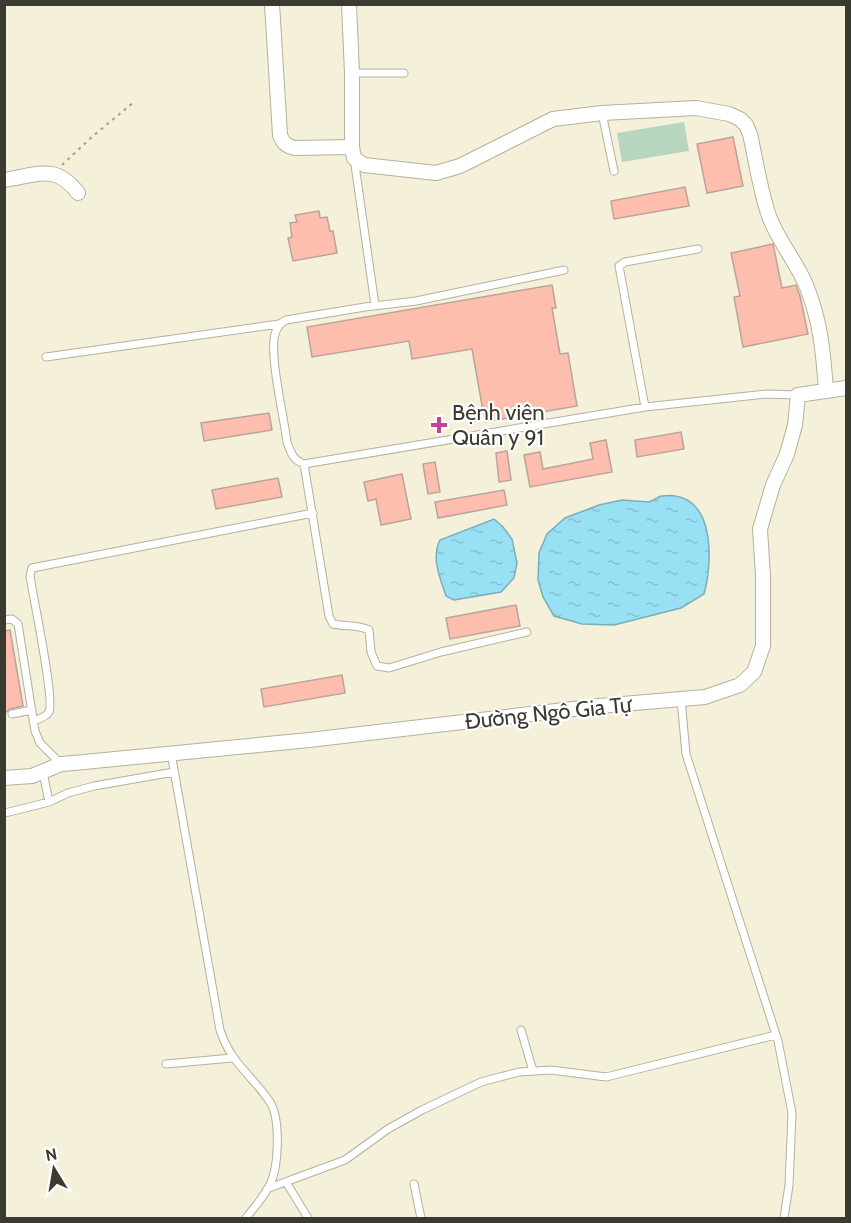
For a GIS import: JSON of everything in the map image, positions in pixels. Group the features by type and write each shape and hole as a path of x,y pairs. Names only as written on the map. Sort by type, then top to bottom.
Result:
{"street":[{"path":"272,4 280,135 283,142 288,147 353,153"},
{"path":"349,4 353,153 364,165 445,172 553,119 602,113 696,108 729,114 740,119 746,125 768,214 778,237 792,257 806,285 822,334 826,390"},
{"path":"4,180 54,173 69,182 78,194"},
{"path":"798,395 846,388"},
{"name":"Đường Ngô Gia Tự","path":"4,778 32,776 61,764 432,726 599,706 705,697 740,686 754,672 763,646 760,529 772,485 787,454 795,425 798,395"}],"lane":[{"path":"352,73 404,73"},
{"path":"602,113 614,171"},
{"path":"353,153 375,305"},
{"path":"645,407 620,266 625,261 698,249"},
{"path":"46,357 279,324 286,320 375,305 416,301 564,270"},
{"path":"279,324 274,335 275,363 288,442 291,454 297,462 304,464 645,407 767,394 798,395"},
{"path":"304,464 329,616 333,624 360,626 369,630 371,652 377,666 390,668 441,652 527,632"},
{"path":"33,721 45,717 49,712 50,704 30,576 32,568 313,513"},
{"path":"4,620 12,619 18,624 35,731 40,743 61,764"},
{"path":"681,699 686,754 776,1035 792,1113 789,1185 784,1218"},
{"path":"12,714 32,710"},
{"path":"171,753 220,1030 232,1058 270,1102 276,1114 278,1127 273,1177 250,1217"},
{"path":"43,772 49,802"},
{"path":"5,813 49,802 68,793 94,786 174,772"},
{"path":"521,1030 533,1071"},
{"path":"268,1188 345,1160 397,1124 482,1082 519,1072 551,1070 606,1077 776,1035"},
{"path":"166,1064 232,1058"},
{"path":"286,1182 308,1218"},
{"path":"414,1184 421,1218"}],"path":[{"path":"54,173 134,102"}],"green space":[{"path":"684,122 689,151 622,162 617,133"}],"water":[{"path":"661,496 673,496 688,501 698,510 704,522 708,537 709,568 704,594 681,608 614,625 582,624 554,616 543,597 538,580 539,553 547,534 565,518 599,505 622,500 649,502"},
{"path":"494,519 512,539 517,563 514,578 501,592 454,600 446,596 436,561 440,540"}],"building":[{"path":"733,137 743,186 707,193 697,144"},
{"path":"685,187 689,206 614,219 611,201"},
{"path":"319,211 320,218 327,217 330,231 333,231 337,253 293,261 288,238 292,237 290,223 297,222 295,215"},
{"path":"773,244 782,288 796,285 808,334 743,347 734,297 740,296 731,253"},
{"path":"552,285 556,308 552,308 560,354 568,353 577,406 485,422 472,349 412,359 409,341 312,357 307,327"},
{"path":"269,413 272,430 204,441 201,423"},
{"path":"681,432 684,449 637,457 635,440"},
{"path":"606,440 612,472 530,487 524,455 540,452 543,469 593,459 590,443"},
{"path":"507,451 511,480 499,482 496,453"},
{"path":"435,462 440,492 428,494 423,464"},
{"path":"402,474 411,519 381,525 376,499 368,501 364,482"},
{"path":"278,478 282,497 216,509 212,490"},
{"path":"504,490 507,505 438,518 435,502"},
{"path":"516,605 520,626 450,639 446,618"},
{"path":"10,630 23,706 10,709 4,714 4,631"},
{"path":"342,675 345,693 264,707 261,689"}],"place":[{"name":"Bệnh viện Quân y 91","path":"439,425"}]}
